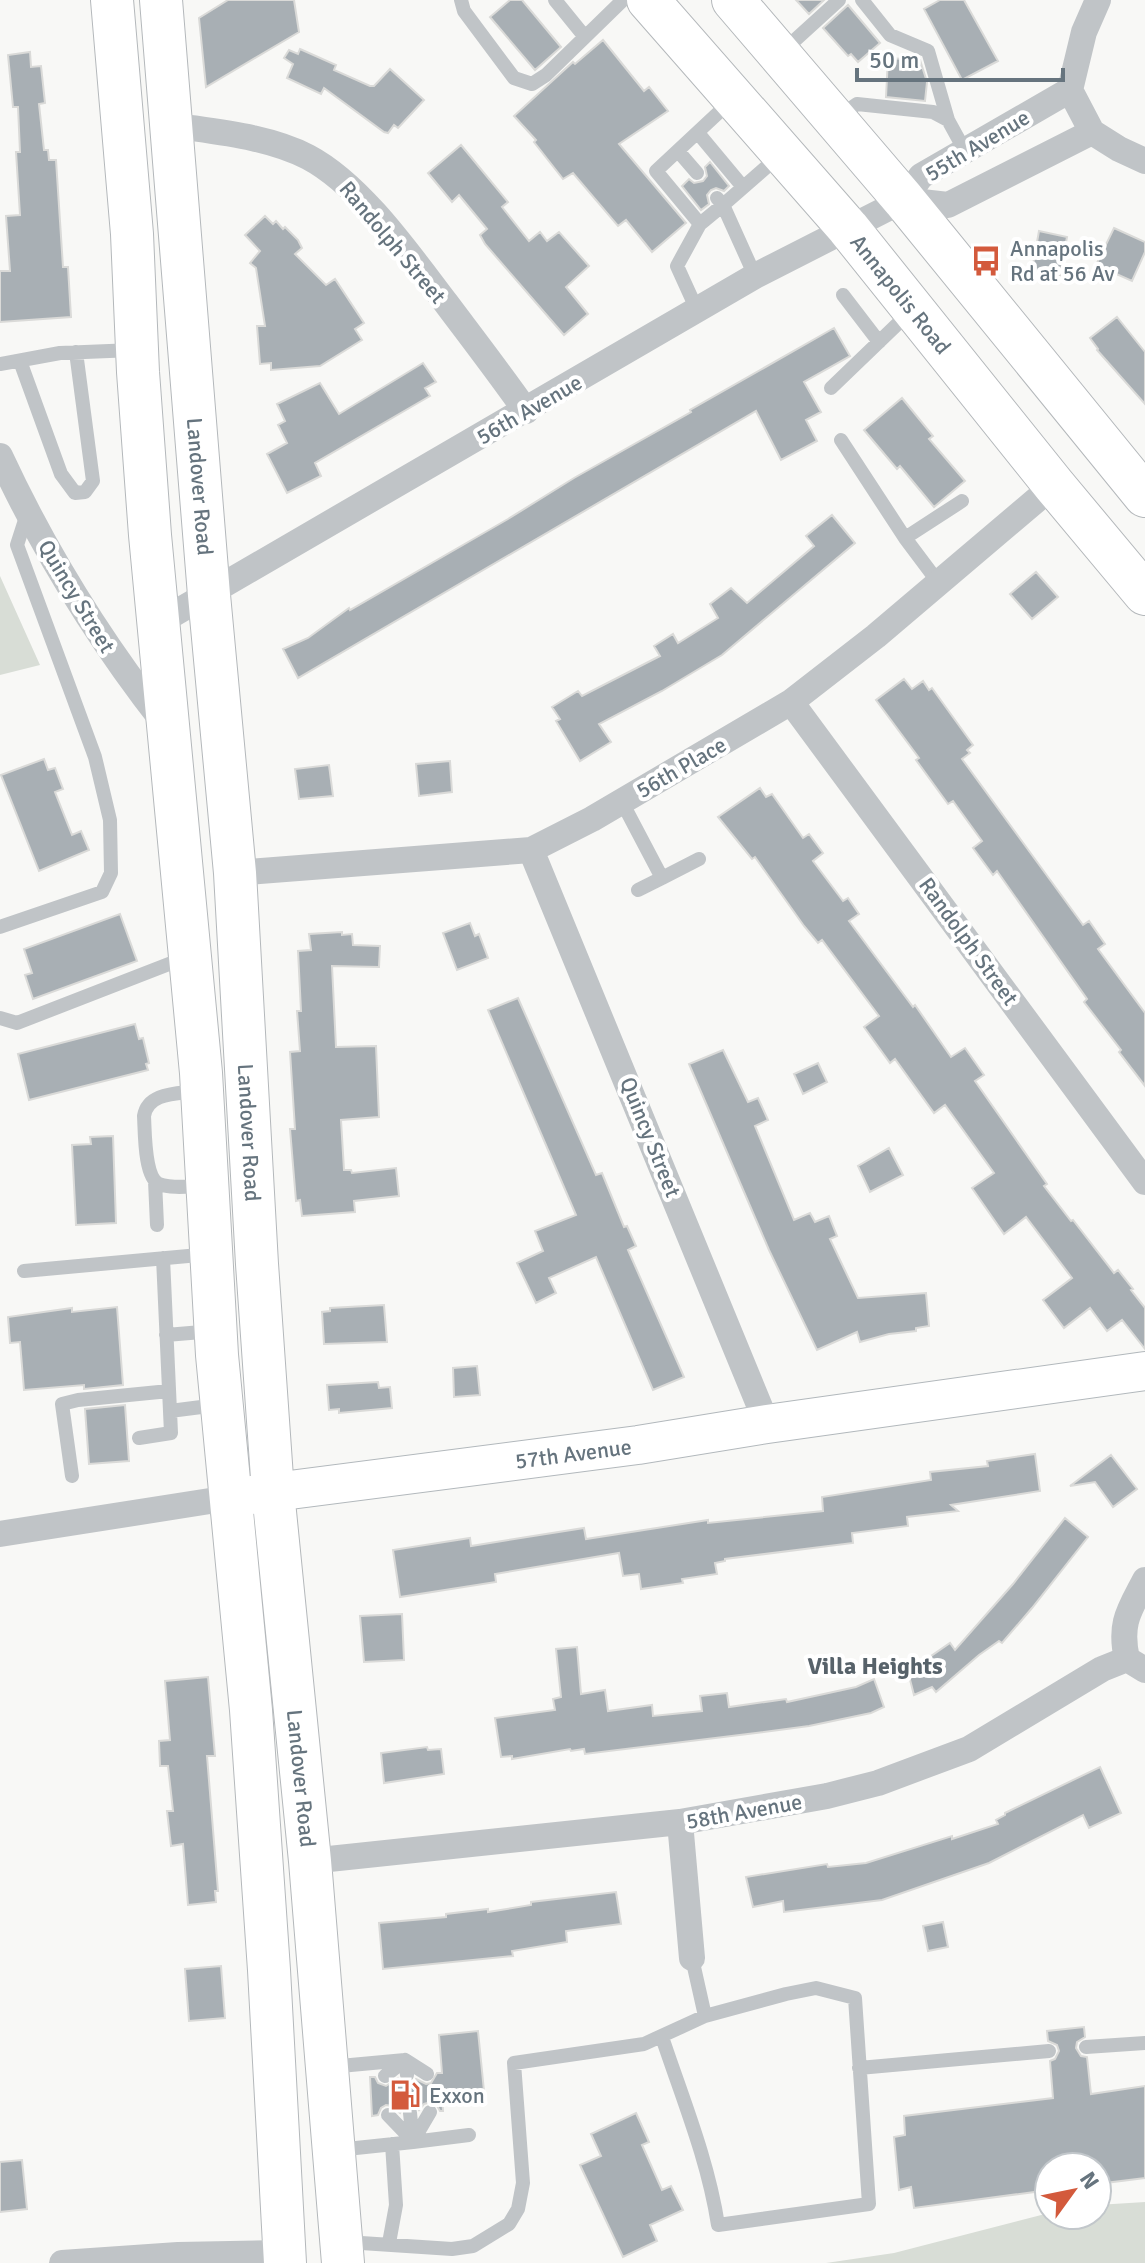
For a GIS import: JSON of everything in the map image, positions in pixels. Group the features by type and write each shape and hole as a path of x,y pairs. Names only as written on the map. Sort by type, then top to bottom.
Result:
{"main road":[{"name":"Landover Road","path":"112,0 132,234 137,350 158,623 191,955 221,1405 252,1725 285,2258"},
{"name":"Landover Road","path":"161,0 209,595 235,873 273,1492 310,1861 342,2252"},
{"name":"Annapolis Road","path":"648,0 848,228 1145,594"},
{"path":"733,0 904,200 1145,496"}],"street":[{"path":"1098,0 1084,32 1070,90 1092,132 1145,161"},
{"name":"55th Avenue","path":"1070,90 921,176 904,200 948,205 1092,132"},
{"name":"Randolph Street","path":"171,125 278,146 304,156 342,180 420,269 526,411"},
{"name":"56th Avenue","path":"158,623 755,276 904,200"},
{"name":"Quincy Street","path":"0,456 27,514 111,653 167,727"},
{"name":"56th Place","path":"235,873 531,850 622,802 791,702 876,636 1054,485"},
{"name":"Randolph Street","path":"791,702 1145,1182"},
{"name":"Quincy Street","path":"531,850 767,1424"},
{"name":"57th Avenue","path":"0,1534 229,1498 545,1458 1145,1371"},
{"path":"1136,1665 1122,1635 1129,1612 1145,1580"},
{"name":"58th Avenue","path":"310,1861 680,1822 827,1796 878,1783 969,1749 1102,1669 1136,1665"},
{"path":"680,1822 692,1958"},
{"path":"62,2263 178,2255 285,2258"}],"lane":[{"path":"461,0 464,11 514,78 532,84 546,75 623,0"},
{"path":"555,0 585,37"},
{"path":"780,54 839,0"},
{"path":"862,0 890,35 928,51 948,120 965,151"},
{"path":"700,224 656,171 734,98"},
{"path":"834,119 857,104 933,112 948,120"},
{"path":"698,133 743,187"},
{"path":"678,151 697,173"},
{"path":"697,310 677,266 700,224 720,201 743,187 782,153"},
{"path":"720,201 755,276"},
{"path":"843,295 879,342"},
{"path":"831,388 914,309"},
{"path":"0,364 76,352 137,350"},
{"path":"20,361 61,474 75,493 85,492 93,481 76,352"},
{"path":"841,440 905,538 938,582"},
{"path":"905,538 962,501"},
{"path":"0,927 102,892 111,873 110,820 95,757 17,545 27,514"},
{"path":"622,802 662,878"},
{"path":"638,890 699,859"},
{"path":"0,1018 17,1023 191,955"},
{"path":"157,1225 155,1181 149,1169 145,1108 155,1098 201,1090"},
{"path":"155,1181 162,1185 206,1186"},
{"path":"24,1271 210,1254"},
{"path":"139,1438 171,1433 163,1258"},
{"path":"166,1335 215,1331"},
{"path":"72,1476 62,1404 169,1391"},
{"path":"170,1411 221,1405"},
{"path":"692,1958 705,2016"},
{"path":"342,2252 389,2243 452,2249 473,2246 509,2224 518,2209 523,2183 514,2063 644,2044 705,2016 816,1988 855,1998 869,2204 718,2225 713,2192 698,2141 662,2037"},
{"path":"1086,2047 1145,2043"},
{"path":"859,2068 1049,2051"},
{"path":"326,2067 406,2068 427,2074"},
{"path":"385,2076 406,2068"},
{"path":"413,2142 430,2112"},
{"path":"410,2113 413,2142"},
{"path":"388,2115 413,2142"},
{"path":"333,2150 469,2135"},
{"path":"389,2243 396,2205 392,2144"}],"shaded area":[{"path":"0,576 40,665 0,675"},
{"path":"1145,2202 1145,2263 826,2263 894,2253 1033,2217 1033,2231 1113,2231 1113,2204"}],"building":[{"path":"228,0 294,0 299,32 206,87 199,18"},
{"path":"510,0 522,0 561,47 535,70 490,17"},
{"path":"796,0 824,0 809,14"},
{"path":"940,0 964,0 998,61 962,80 924,9"},
{"path":"848,5 880,43 858,62 851,54 848,56 823,28"},
{"path":"603,40 644,91 649,87 668,111 619,144 686,223 652,252 626,220 618,226 573,173 563,179 534,142 536,140 514,116 573,62 575,64"},
{"path":"300,49 336,65 334,70 370,86 374,86 390,69 424,100 398,128 394,125 388,133 384,132 324,88 321,94 287,78 293,64 284,58 289,50 298,54"},
{"path":"30,52 31,67 41,66 45,103 39,104 44,150 48,150 49,160 56,160 63,267 68,267 71,317 0,322 0,271 10,271 6,216 20,215 16,152 20,152 18,107 13,107 8,55"},
{"path":"888,58 920,60 927,82 925,101 886,97"},
{"path":"461,145 508,202 502,207 529,241 540,232 547,241 559,232 589,266 566,287 588,314 564,335 485,244 480,235 487,229 459,195 452,202 428,173"},
{"path":"710,162 729,186 724,191 711,190 707,195 709,204 701,210 682,186 689,179 694,183 703,181 707,176 705,167"},
{"path":"265,216 273,224 276,221 283,229 285,227 298,240 302,248 295,254 326,285 335,279 364,323 355,329 362,340 320,366 271,370 271,363 260,364 257,326 265,326 256,268 250,263 260,251 245,235"},
{"path":"1114,228 1145,242 1145,252 1132,281 1096,265"},
{"path":"1039,231 1067,237 1060,275 1032,270"},
{"path":"1117,317 1145,352 1145,404 1090,338"},
{"path":"834,328 850,356 804,382 821,412 806,420 817,441 781,460 756,411 298,678 283,649 308,638 349,608 508,519"},
{"path":"423,363 436,382 425,388 430,396 315,463 321,476 287,493 267,454 287,443 278,425 285,421 277,404 320,383 339,414"},
{"path":"902,398 933,436 929,439 965,481 934,507 900,466 897,469 864,430"},
{"path":"832,515 855,543 722,655 599,724 611,742 580,761 556,721 560,719 552,707 578,691 582,696 660,656 654,646 673,634 678,643 718,618 710,604 731,588 747,603 814,546 806,536"},
{"path":"1036,572 1058,597 1032,619 1010,594"},
{"path":"904,679 912,689 923,681 929,690 932,688 973,745 967,750 970,753 962,759 1083,925 1089,921 1105,944 1098,949 1145,1013 1145,1086 1084,1002 1087,999 997,871 993,875 973,848 982,841 953,801 948,804 876,700"},
{"path":"44,759 48,770 55,768 63,789 55,792 72,835 81,831 89,850 39,871 1,775"},
{"path":"450,761 452,792 419,796 416,764"},
{"path":"329,765 333,796 299,799 295,769"},
{"path":"760,788 766,797 772,794 803,838 809,834 823,853 813,861 843,901 848,898 859,914 849,921 951,1057 965,1048 984,1075 975,1081 1047,1184 1044,1186 1114,1273 1118,1270 1133,1289 1145,1308 1145,1349 1122,1320 1107,1331 1090,1308 1064,1328 1043,1300 1072,1278 1026,1217 1004,1234 972,1188 994,1173 945,1105 934,1113 895,1059 890,1063 864,1027 879,1016 822,940 818,943 804,926 755,857 752,859 718,817"},
{"path":"120,914 137,961 33,999 25,975 32,973 24,949"},
{"path":"470,923 475,936 479,934 488,958 457,970 443,933"},
{"path":"342,932 342,935 352,934 353,945 380,946 379,967 332,966 336,1047 376,1046 379,1117 341,1120 344,1170 351,1170 352,1173 396,1168 399,1196 354,1201 355,1212 302,1216 300,1200 296,1201 290,1129 295,1129 290,1052 300,1051 298,951 311,950 309,934"},
{"path":"518,998 596,1175 602,1173 624,1227 627,1226 636,1246 628,1250 684,1377 653,1390 596,1257 549,1278 556,1293 536,1303 517,1263 543,1251 535,1231 576,1215 488,1010"},
{"path":"135,1024 139,1039 143,1038 148,1070 29,1100 18,1054"},
{"path":"723,1050 748,1102 758,1098 768,1120 755,1126 794,1220 810,1213 815,1222 829,1216 837,1236 830,1239 858,1298 926,1293 929,1326 860,1342 857,1332 817,1350 769,1250 689,1064"},
{"path":"818,1063 827,1082 803,1094 794,1074"},
{"path":"113,1136 116,1223 76,1225 72,1145 91,1144 90,1137"},
{"path":"889,1148 903,1175 870,1192 858,1166"},
{"path":"384,1305 387,1342 324,1344 322,1312 330,1311 330,1308"},
{"path":"117,1307 123,1385 24,1390 20,1342 10,1343 8,1317 72,1308 72,1312"},
{"path":"477,1366 480,1395 454,1397 453,1368"},
{"path":"378,1382 379,1388 390,1387 392,1408 339,1413 339,1409 329,1410 327,1385"},
{"path":"125,1405 129,1461 89,1464 85,1409"},
{"path":"1035,1454 1040,1491 951,1505 958,1511 907,1517 908,1526 852,1533 853,1543 725,1559 715,1563 717,1574 682,1579 683,1583 641,1589 639,1574 623,1576 619,1553 495,1574 496,1582 400,1597 393,1550 470,1538 471,1546 584,1528 586,1539 708,1520 708,1523 823,1511 822,1497 931,1480 930,1472 988,1466 987,1461"},
{"path":"1111,1455 1137,1489 1113,1507 1095,1482 1070,1486"},
{"path":"1065,1518 1088,1537 1032,1608 1002,1643 999,1641 979,1655 936,1692 932,1687 914,1695 908,1672 950,1643 955,1650"},
{"path":"402,1614 404,1660 364,1662 360,1616"},
{"path":"577,1647 581,1694 605,1690 608,1711 652,1705 653,1716 702,1711 700,1696 727,1693 729,1707 786,1699 787,1702 856,1687 874,1679 884,1707 871,1713 809,1726 756,1733 585,1754 584,1749 570,1749 512,1759 512,1756 501,1757 495,1718 555,1710 553,1699 561,1697 556,1649"},
{"path":"208,1677 215,1756 207,1756 218,1891 215,1891 216,1902 188,1905 183,1844 171,1846 167,1811 173,1811 168,1766 160,1766 159,1741 170,1740 165,1681"},
{"path":"427,1747 428,1750 441,1749 444,1774 384,1783 381,1753"},
{"path":"1100,1767 1121,1813 1089,1828 1083,1815 989,1863 882,1900 784,1912 783,1901 753,1907 746,1877 827,1864 828,1867 866,1863 952,1836 952,1839 998,1824 996,1820 1005,1813"},
{"path":"616,1892 621,1924 566,1931 567,1942 512,1951 513,1956 383,1969 379,1923 446,1917 446,1914 488,1909 488,1912 531,1905 531,1902"},
{"path":"943,1922 948,1947 928,1951 923,1926"},
{"path":"221,1966 225,2018 189,2021 185,1969"},
{"path":"1084,2027 1085,2037 1077,2042 1076,2048 1081,2056 1087,2057 1091,2094 1145,2086 1145,2178 1113,2182 1113,2151 1033,2151 1033,2192 914,2208 911,2187 899,2190 894,2137 905,2135 904,2116 1053,2098 1050,2061 1059,2051 1057,2045 1048,2041 1047,2031"},
{"path":"478,2031 484,2091 442,2095 443,2111 431,2102 419,2110 410,2103 404,2105 400,2113 386,2105 378,2115 372,2116 370,2077 375,2077 378,2083 386,2086 398,2078 404,2084 416,2079 431,2083 437,2073 442,2073 439,2035"},
{"path":"636,2113 649,2142 642,2145 662,2190 671,2186 683,2210 650,2225 657,2241 623,2257 580,2165 601,2156 591,2134"},
{"path":"22,2160 27,2209 0,2212 0,2162"}],"place":[{"name":"Annapolis Rd at 56 Av","path":"986,261"},
{"name":"Exxon","path":"405,2095"}],"district":[{"name":"Villa Heights","path":"875,1666"}]}
